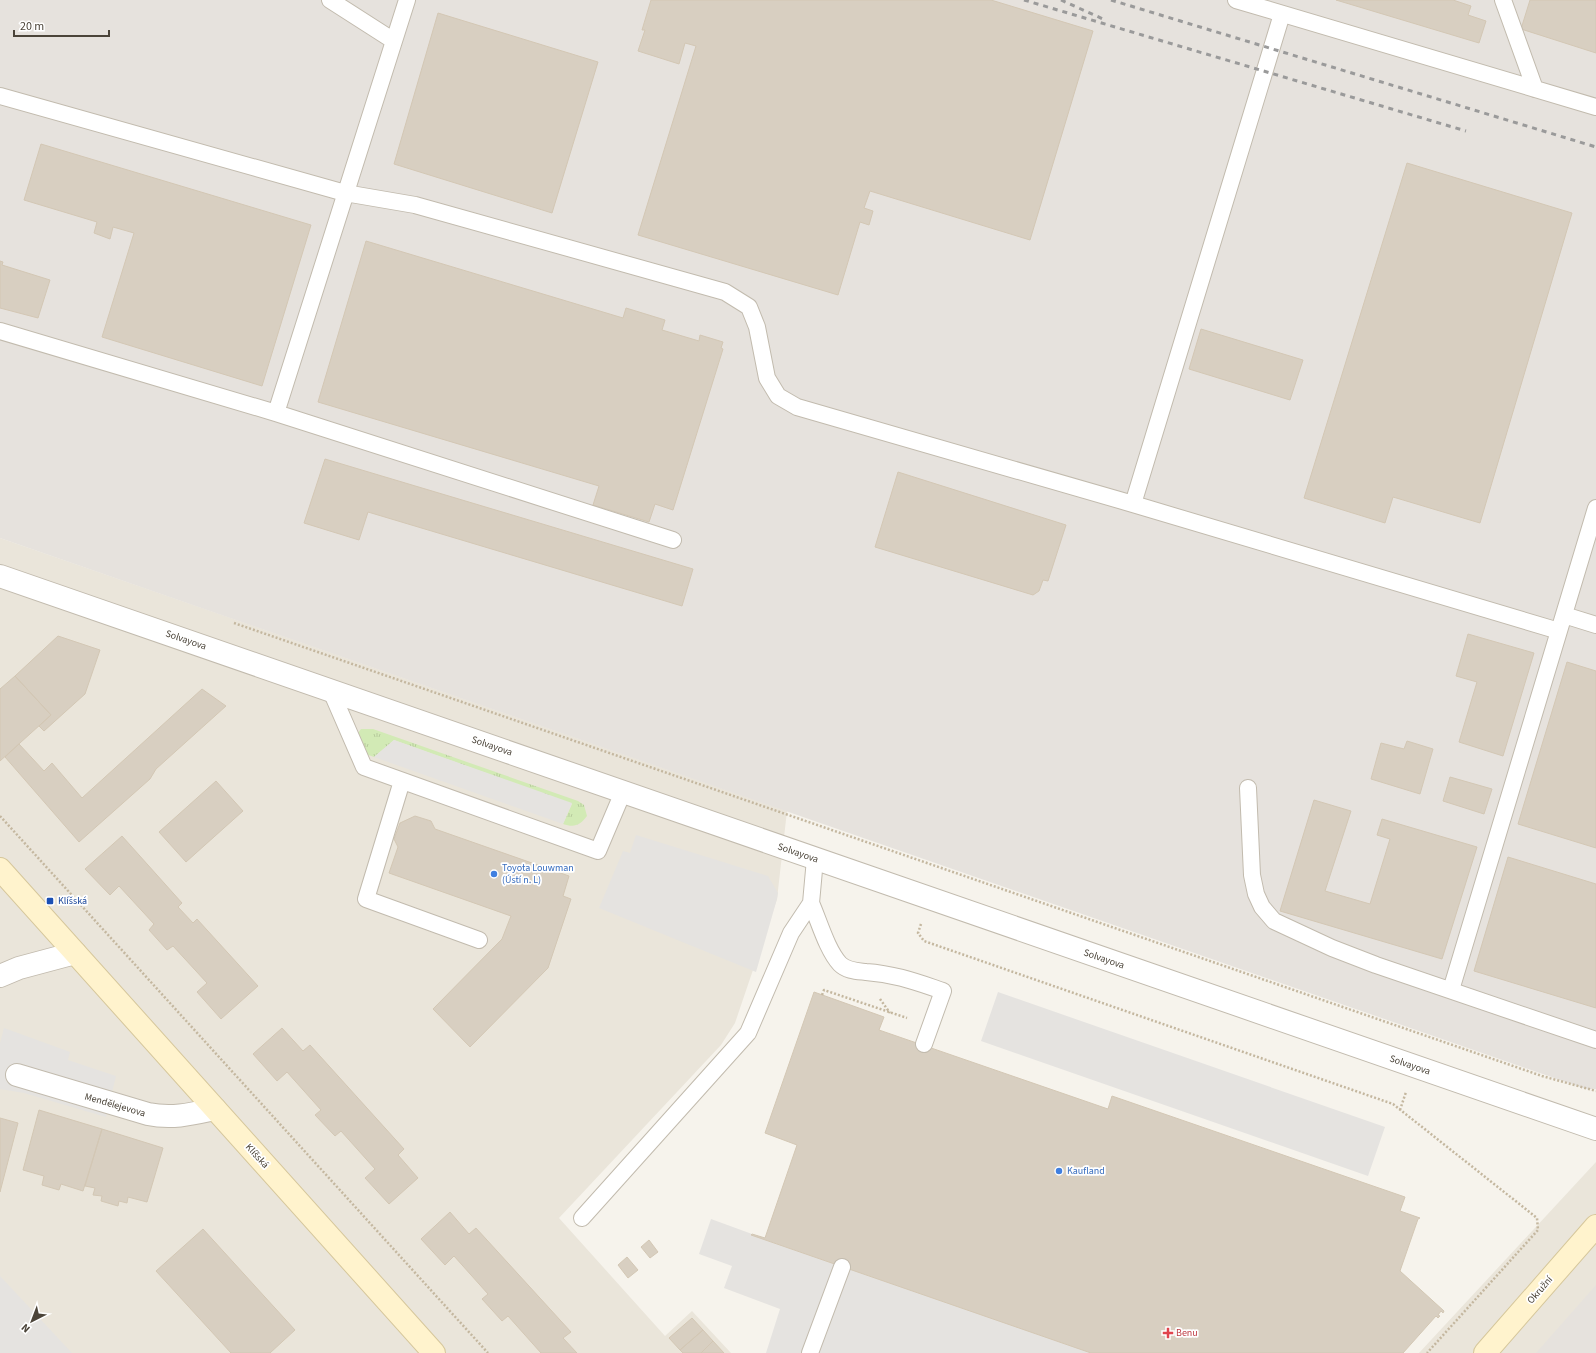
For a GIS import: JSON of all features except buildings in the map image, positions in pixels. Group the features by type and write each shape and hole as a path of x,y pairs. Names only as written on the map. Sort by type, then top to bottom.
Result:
{"street":[{"name":"Solvayova","path":"0,576 1596,1129"},
{"name":"Klíšská","path":"0,869 434,1353"},
{"path":"0,976 19,968 75,953"},
{"name":"Mendělejevova","path":"16,1076 148,1114 164,1117 178,1117 215,1109"},
{"name":"Okružní","path":"1485,1353 1596,1226"}],"lane":[{"path":"330,0 394,40"},
{"path":"276,413 407,0"},
{"path":"1236,0 1596,107"},
{"path":"1503,0 1535,89"},
{"path":"1133,504 1282,14"},
{"path":"0,96 346,193 415,205 726,292 748,307 757,327 768,378 778,396 797,407 1133,504 1559,631"},
{"path":"0,331 276,413 673,540"},
{"path":"1451,990 1596,508"},
{"path":"1564,615 1596,625"},
{"path":"331,691 364,768 598,850 623,792"},
{"path":"402,781 366,899 479,940"},
{"path":"1248,788 1252,875 1256,894 1262,907 1274,921 1332,948 1596,1040"},
{"path":"815,858 811,903 830,951 841,965 852,971 890,974 904,977 943,991 924,1044"},
{"path":"582,1218 748,1033 791,932 811,903"},
{"path":"810,1353 842,1267"}],"path":[{"path":"234,623 1542,1076 1596,1091"},
{"path":"0,816 488,1353"},
{"path":"923,919 918,933 924,941 1393,1104 1537,1218 1538,1230 1427,1353"},
{"path":"822,995 824,990 930,1027"},
{"path":"1400,1110 1407,1089"}],"shaded area":[{"path":"0,0 1596,0 1596,1089 1586,1089 0,538"},
{"path":"0,538 787,811 777,899 735,1023 721,1045 559,1218 665,1336 692,1311 731,1353 0,1353"},
{"path":"394,740 572,803 563,824 374,757"},
{"path":"636,835 768,876 778,893 756,972 599,908 623,851 630,853"},
{"path":"998,992 1385,1127 1368,1176 981,1041"},
{"path":"4,1028 70,1052 68,1060 116,1076 106,1117 24,1093 0,1089 0,1043"},
{"path":"1596,1162 1596,1353 1419,1353"},
{"path":"711,1219 752,1234 751,1235 1091,1353 766,1353 780,1309 724,1288 732,1266 699,1254"},
{"path":"0,1276 72,1353 0,1353"},
{"path":"1596,1285 1596,1353 1536,1353"}],"green space":[{"path":"361,729 373,729 578,801 584,805 587,816 582,822 574,826 563,824 572,804 394,740 374,757 360,752 355,737"}],"railway":[{"path":"1024,0 1466,131"},
{"path":"1061,0 1103,19"},
{"path":"1111,0 1596,147"}],"place":[{"name":"Toyota Louwman (Ústí n. L)","path":"494,874"},
{"name":"Klíšská","path":"50,901"},
{"name":"Kaufland","path":"1059,1171"},
{"name":"Benu","path":"1168,1333"}]}
